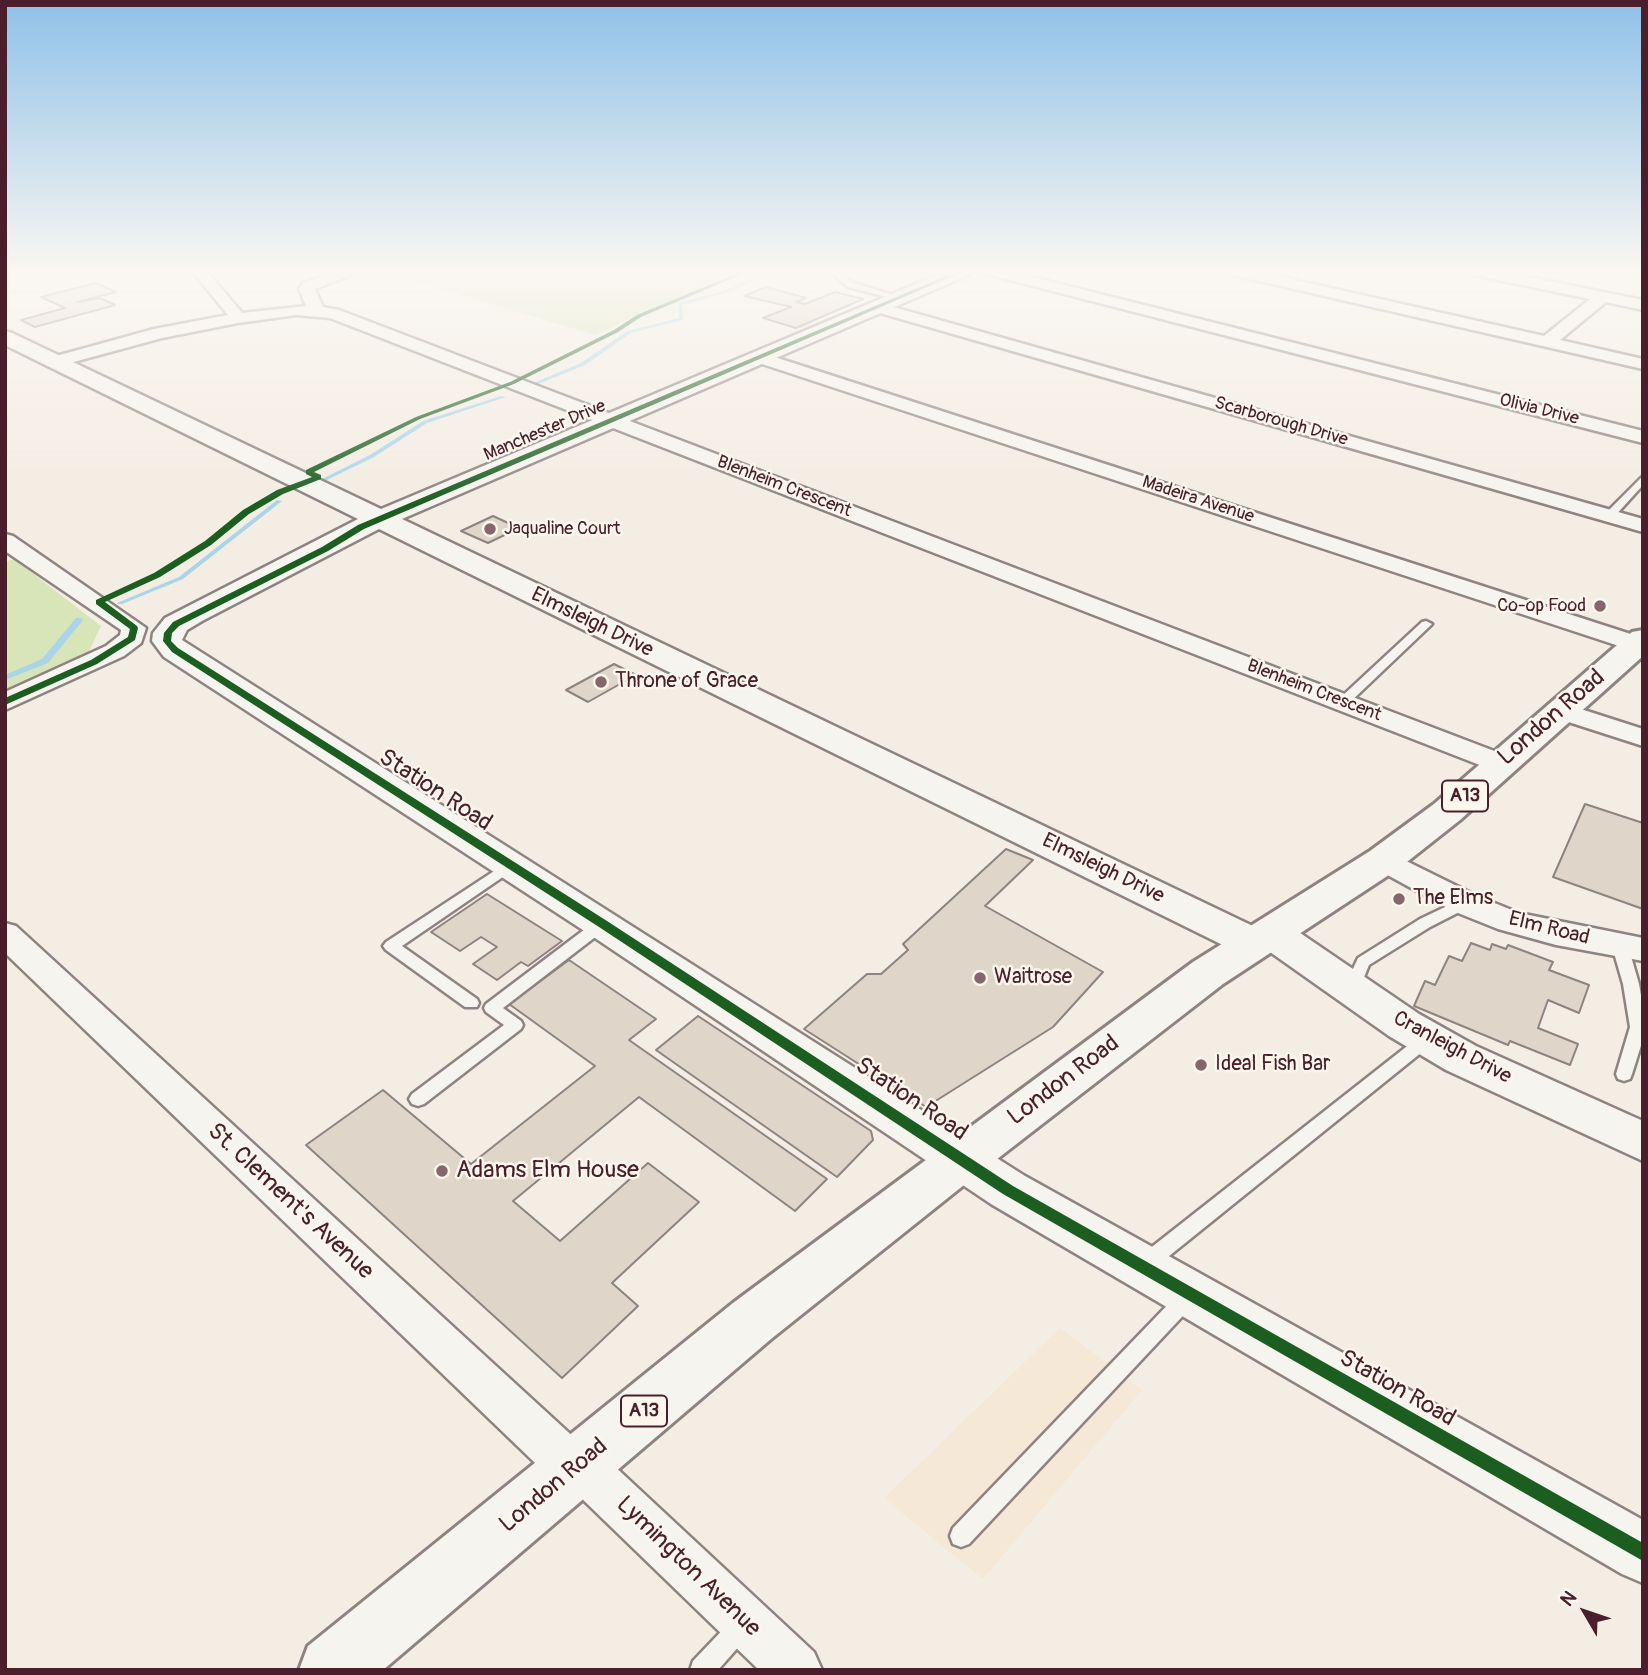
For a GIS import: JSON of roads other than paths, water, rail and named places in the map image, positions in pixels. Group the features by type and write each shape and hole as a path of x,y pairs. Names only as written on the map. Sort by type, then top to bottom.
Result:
{"main road":[{"name":"London Road","path":"332,1670 752,1321 1208,973 1384,860 1447,812 1559,710 1640,642"}],"street":[{"name":"Elmsleigh Drive","path":"27,348 381,520 1264,939"},
{"name":"Blenheim Crescent","path":"55,362 107,348"},
{"name":"Blenheim Crescent","path":"424,348 1500,764"},
{"name":"Manchester Drive","path":"175,650 167,641 168,633 176,624 325,549 341,537 780,348"},
{"name":"Scarborough Drive","path":"1042,348 1643,526"},
{"name":"Olivia Drive","path":"1295,348 1643,437"},
{"path":"1574,348 1643,364"},
{"name":"Madeira Avenue","path":"759,357 1640,642"},
{"path":"5,702 115,650 132,638 134,628 123,618 9,547"},
{"name":"Station Road","path":"175,650 603,924 1008,1190 1643,1553"},
{"path":"1559,710 1643,738"},
{"name":"Elm Road","path":"1384,860 1464,903 1532,928 1632,948"},
{"name":"St. Clement's Avenue","path":"5,934 577,1467"},
{"name":"Cranleigh Drive","path":"1264,939 1461,1058 1643,1142"},
{"name":"Lymington Avenue","path":"577,1467 796,1670"}],"lane":[{"path":"1609,516 1643,479"},
{"path":"1343,702 1426,624"},
{"path":"471,1003 391,946 511,865"},
{"path":"1351,990 1363,962 1425,923 1464,903"},
{"path":"418,1099 515,1025 492,1008 603,924"},
{"path":"1624,1074 1639,1027 1631,984 1632,948"},
{"path":"1143,1266 1428,1039"},
{"path":"961,1536 1192,1293"},
{"path":"702,1670 746,1622"}],"waterway":[{"path":"534,384 583,364 606,348"},
{"path":"323,480 372,456 425,422 503,397"},
{"path":"120,603 181,578 279,501"},
{"path":"5,678 45,661 79,620"}],"place":[{"name":"Jaqualine Court","path":"490,529"},
{"name":"Co-op Food","path":"1600,606"},
{"name":"Throne of Grace","path":"601,682"},
{"name":"The Elms","path":"1399,899"},
{"name":"Waitrose","path":"980,978"},
{"name":"Ideal Fish Bar","path":"1201,1065"},
{"name":"Adams Elm House","path":"442,1171"}]}
